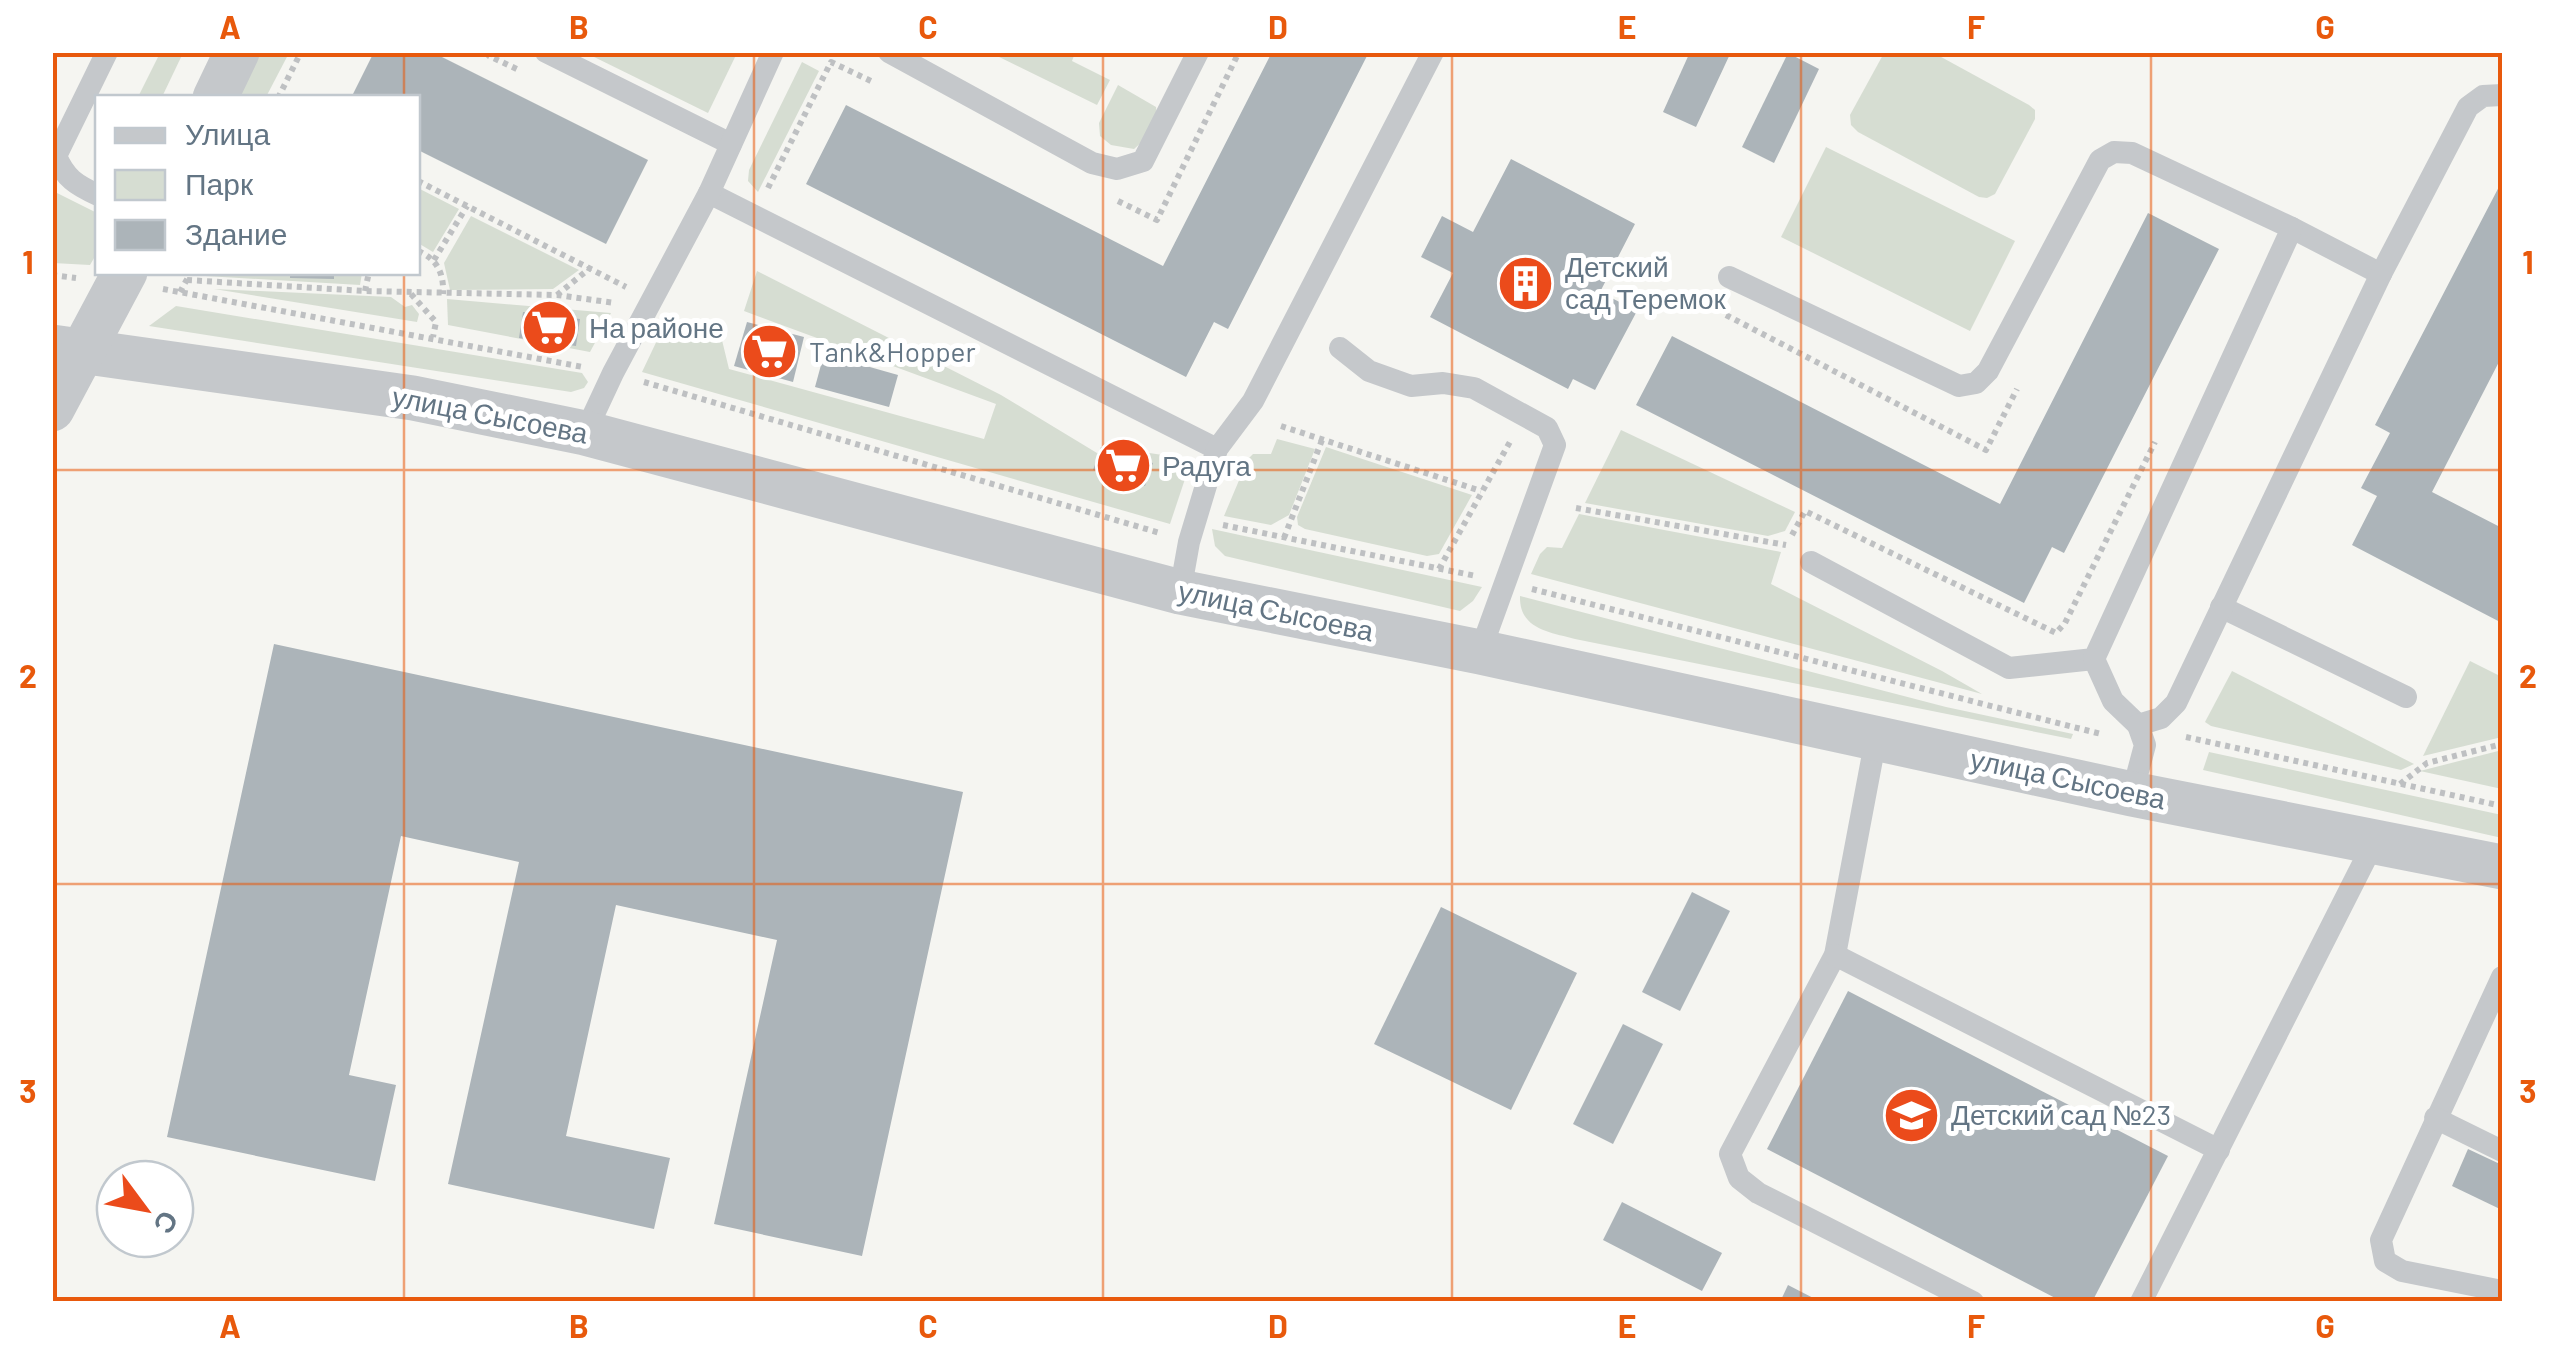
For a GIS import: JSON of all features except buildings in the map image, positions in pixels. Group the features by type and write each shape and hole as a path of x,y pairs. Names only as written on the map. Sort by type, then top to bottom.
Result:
{"street":[{"path":"216,95 237,52"},
{"path":"52,409 68,348 122,277"},
{"name":"улица Сысоева","path":"68,348 413,398 585,433 1180,592 1480,652 2132,794 2502,866"}],"lane":[{"path":"95,194 64,175 56,156 108,52"},
{"path":"546,52 731,144"},
{"path":"585,433 709,193 773,52"},
{"path":"890,52 1092,164 1117,169 1143,161 1198,52"},
{"path":"1180,592 1217,450 1253,401 1433,52"},
{"path":"2132,794 2141,735 2176,703 2381,274 2468,108 2483,96 2502,94"},
{"path":"1728,277 1959,386 1976,382 1988,370 2100,160 2114,152 2132,153 2381,274"},
{"path":"709,193 1217,450"},
{"path":"2141,735 2113,701 2094,659 2292,228"},
{"path":"1340,348 1368,371 1411,386 1443,383 1474,388 1547,428 1555,445 1480,652"},
{"path":"1811,562 2009,668 2094,659"},
{"path":"2220,607 2406,697"},
{"path":"1876,738 1835,955 1730,1154 1739,1178 1758,1192 1973,1302"},
{"path":"2141,1302 2374,842"},
{"path":"1835,955 2218,1150"},
{"path":"2502,977 2381,1240 2386,1261 2402,1271 2502,1291"},
{"path":"2435,1118 2502,1151"}],"path":[{"path":"280,95 301,52"},
{"path":"491,52 489,56 523,72"},
{"path":"1105,195 1156,220 1239,52"},
{"path":"761,202 831,62 882,87"},
{"path":"420,182 634,291"},
{"path":"434,260 467,206"},
{"path":"420,252 434,260 442,275 443,294"},
{"path":"557,295 590,268"},
{"path":"365,291 368,275"},
{"path":"180,292 189,276 365,291 557,295 627,305"},
{"path":"122,277 180,292 613,373 1190,542 1213,523 1505,582 2141,735 2188,736 2502,806"},
{"path":"410,293 436,322 434,338"},
{"path":"1711,307 1986,450 2020,383"},
{"path":"1282,426 1481,491"},
{"path":"1576,508 1787,545 1805,511 2056,633 2066,623 2159,432"},
{"path":"1438,569 1512,439"},
{"path":"1284,538 1322,440"},
{"path":"2400,785 2427,763 2502,744"}],"green space":[{"path":"1932,52 2035,110 2035,119 1995,194 1987,198 1851,125 1850,115 1884,53"},
{"path":"160,53 183,53 163,95 139,95"},
{"path":"258,53 289,53 267,95 237,95"},
{"path":"586,53 737,53 708,113"},
{"path":"991,53 1075,53 1072,61 1110,80 1097,105"},
{"path":"802,62 819,71 758,192 748,181 749,170"},
{"path":"1118,85 1156,107 1151,130 1134,149 1111,145 1100,136 1099,123"},
{"path":"1826,147 2015,241 1970,331 1781,237"},
{"path":"420,189 459,209 433,252 420,244"},
{"path":"53,191 95,212 95,256 90,265 53,263"},
{"path":"471,216 579,270 553,289 450,290 444,263"},
{"path":"757,271 1001,395 1130,473 1143,452 1169,456 1183,465 1185,479 1170,524 642,372 661,332 674,324 721,336 729,369 984,439 996,404 744,311"},
{"path":"206,275 362,275 360,285"},
{"path":"214,289 391,297 405,307 412,305 419,314 417,322"},
{"path":"447,299 611,313 590,352 448,325"},
{"path":"176,306 582,373 588,382 584,388 571,392 149,326"},
{"path":"1621,430 1795,512 1785,531 1768,536 1585,503"},
{"path":"1277,439 1315,449 1289,515 1271,525 1224,516 1248,459 1253,454 1271,454"},
{"path":"1326,447 1472,495 1439,554 1427,556 1298,525 1297,517"},
{"path":"1579,514 1781,552 1771,584 1982,694 1531,574 1547,547 1562,548"},
{"path":"1212,529 1482,587 1460,611 1225,556 1215,546"},
{"path":"1520,596 1946,707 2073,734 2071,739 1575,639 1530,622 1521,607"},
{"path":"2470,661 2502,677 2502,737 2423,756"},
{"path":"2232,671 2414,764 2401,770 2211,726 2205,722"},
{"path":"2502,750 2502,789 2420,771"},
{"path":"2209,752 2502,815 2502,838 2203,770"}],"place":[{"name":"Детский сад Теремок","path":"1526,283"},
{"name":"На районе","path":"550,328"},
{"name":"Tank&Hopper","path":"770,352"},
{"name":"Радуга","path":"1123,466"},
{"name":"Детский сад №23","path":"1912,1115"}]}
